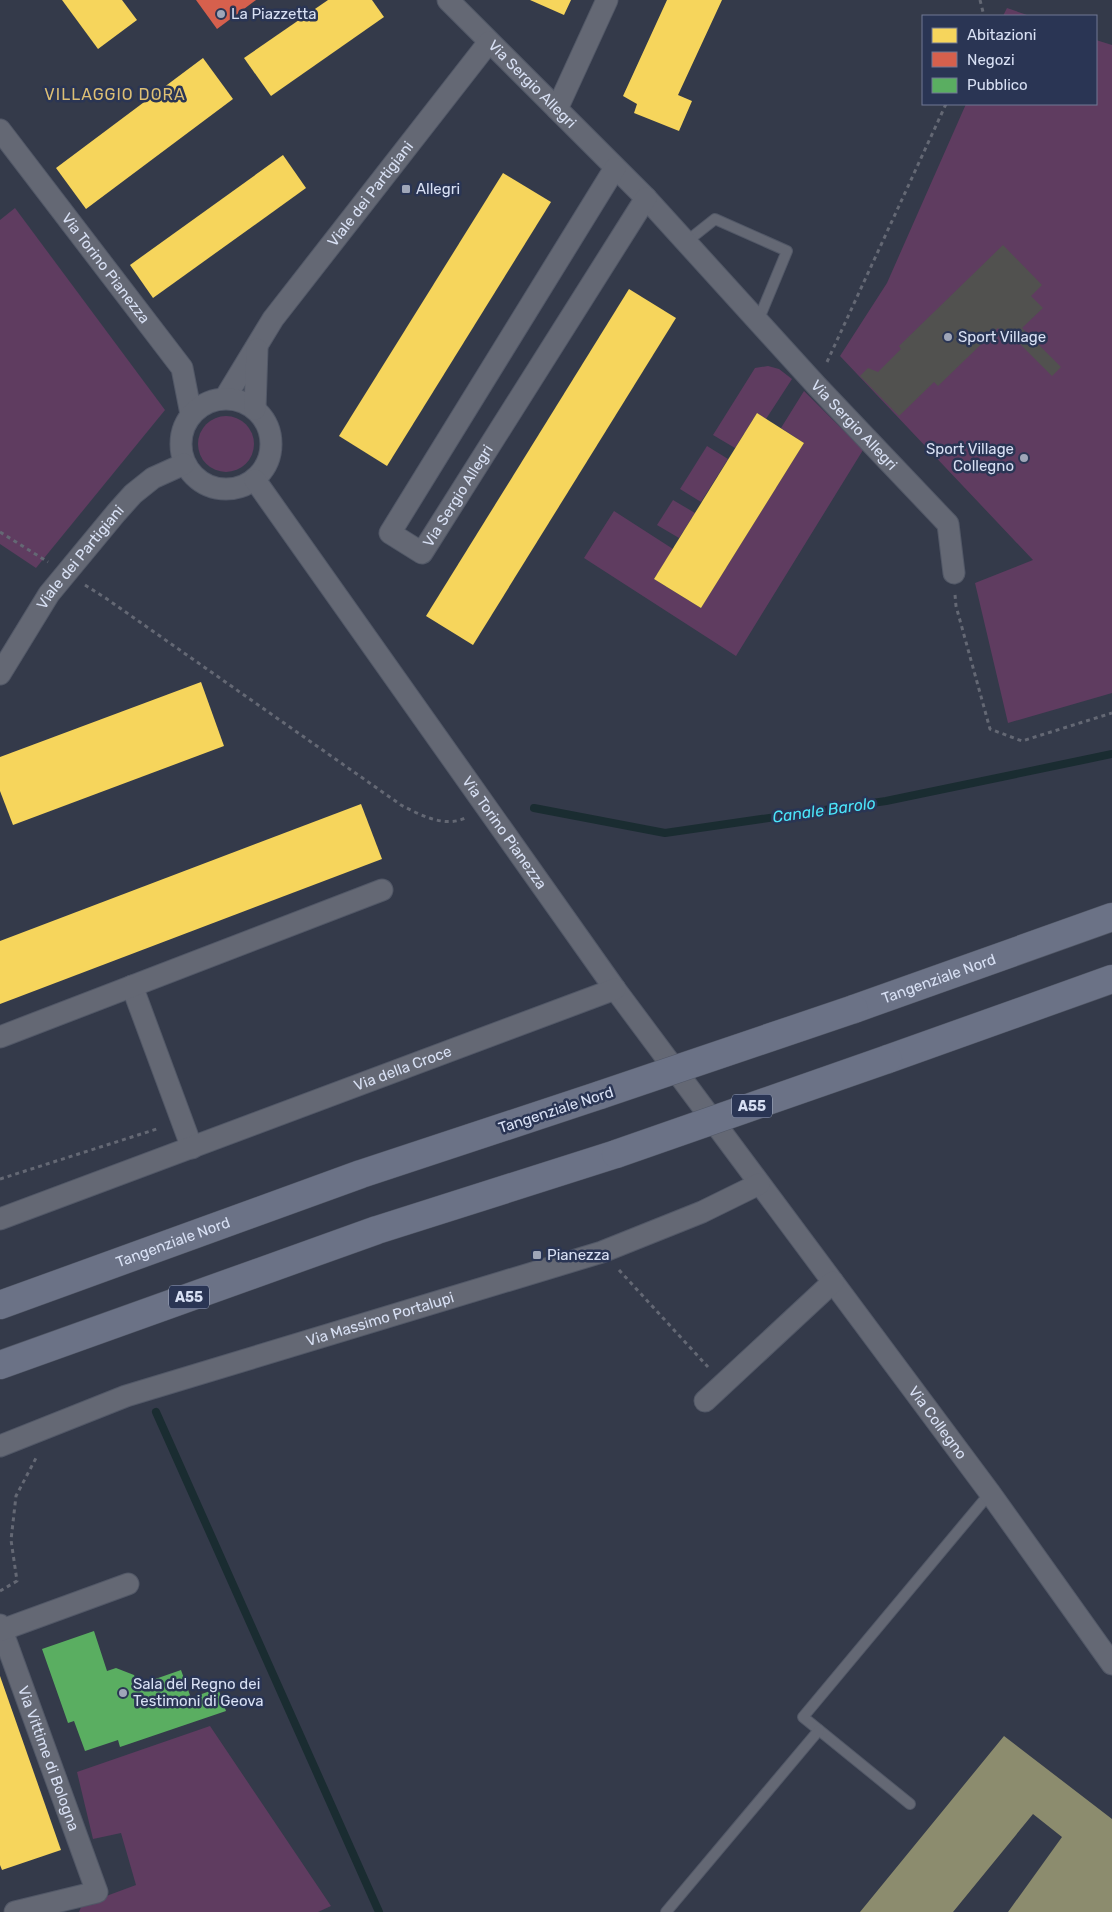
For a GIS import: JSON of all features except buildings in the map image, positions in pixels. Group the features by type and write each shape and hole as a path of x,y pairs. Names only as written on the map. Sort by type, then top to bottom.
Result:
{"highway":[{"name":"Tangenziale Nord","path":"0,1305 361,1174 854,1009 1112,917"},
{"name":"A55","path":"0,1365 377,1230 616,1154 1112,979"}],"street":[{"name":"Via Sergio Allegri","path":"448,0 646,198 816,385 948,524 954,573"},
{"path":"557,109 607,0"},
{"name":"Viale dei Partigiani","path":"225,398 273,319 489,42"},
{"name":"Via Torino Pianezza","path":"0,130 182,368 190,414"},
{"name":"Via Sergio Allegri","path":"616,168 390,533 422,553 646,198"},
{"name":"Viale dei Partigiani","path":"255,409 257,348"},
{"path":"225,398 241,401 255,409 267,425 272,445 267,464 255,480 236,489 216,489 197,480 184,464 180,447 182,430 190,414 206,402 225,398"},
{"name":"Viale dei Partigiani","path":"0,674 49,594 134,494 153,478 184,464"},
{"name":"Via Torino Pianezza","path":"255,480 615,989 758,1184"},
{"path":"0,1037 382,890"},
{"path":"132,986 192,1148"},
{"name":"Via della Croce","path":"0,1219 615,989"},
{"name":"Via Massimo Portalupi","path":"0,1446 126,1396 602,1252 702,1212 758,1184"},
{"name":"Via Collegno","path":"758,1184 990,1493 1112,1664"},
{"path":"705,1401 833,1282"},
{"path":"1,1628 128,1584"},
{"name":"Via Vittime di Bologna","path":"1,1628 97,1892 15,1912"}],"lane":[{"path":"686,242 715,218 787,251 758,321"},
{"path":"910,1804 803,1718 990,1493"},
{"path":"666,1912 819,1730"}],"path":[{"path":"980,0 984,15"},
{"path":"816,385 946,105"},
{"path":"0,532 107,599 401,805 424,817 448,821 460,821 470,815"},
{"path":"954,573 956,606 990,729 1022,741 1112,713"},
{"path":"0,1179 182,1121"},
{"path":"602,1252 724,1384"},
{"path":"0,1591 17,1581 10,1540 16,1496 37,1456"}],"shaded area":[{"path":"1007,8 1027,15 1004,15"},
{"name":"Sport Village Collegno","path":"1097,40 1112,45 1112,693 1008,723 975,583 1033,560 840,356 887,283 966,105 1097,105"},
{"path":"15,208 165,410 36,568 0,544 0,220"},
{"path":"768,366 779,369 792,379 766,419 757,413 735,448 713,435 755,368"},
{"path":"804,391 863,450 736,656 584,558 614,511 673,549 654,579 701,608 804,443 781,428"},
{"path":"220,416 232,416 242,420 250,428 254,444 250,460 242,468 232,472 220,472 210,468 202,460 198,450 198,438 202,428 210,420"},
{"path":"707,446 728,459 701,502 680,489"},
{"path":"673,500 695,513 679,538 657,525"},
{"path":"210,1726 331,1906 318,1912 79,1912 82,1905 136,1885 121,1833 93,1839 77,1772"}],"waterway":[{"name":"Canale Barolo","path":"534,808 665,833 886,801 1112,754"},
{"path":"156,1412 379,1912"}],"place":[{"name":"La Piazzetta","path":"221,14"},
{"name":"Allegri","path":"406,189"},
{"name":"Sport Village","path":"948,337"},
{"name":"Sport Village Collegno","path":"1024,458"},
{"name":"Pianezza","path":"537,1255"},
{"name":"Sala del Regno dei Testimoni di Geova","path":"123,1693"}],"district":[{"name":"VILLAGGIO DORA","path":"115,94"}]}
